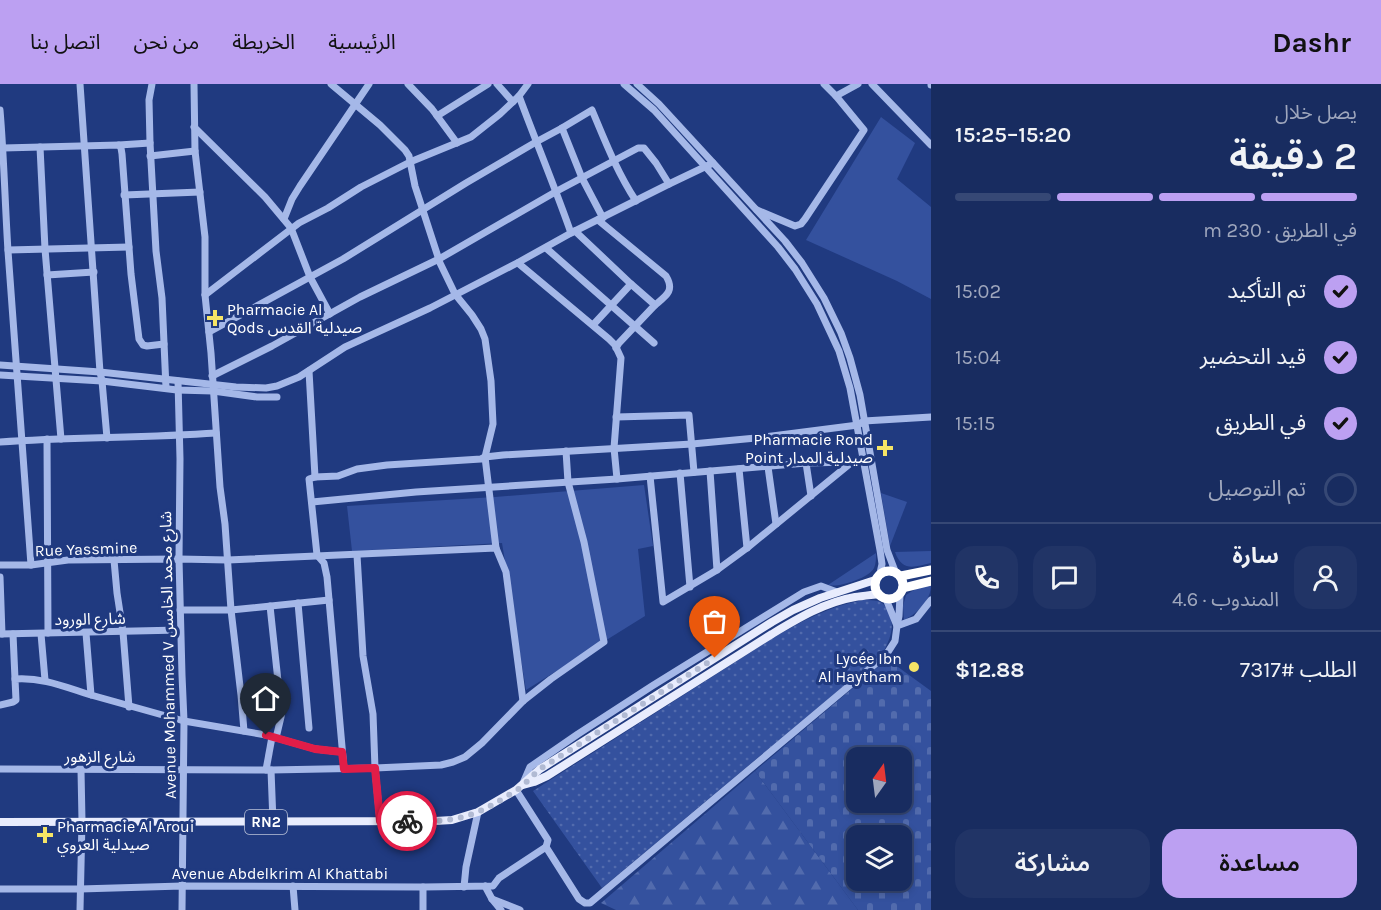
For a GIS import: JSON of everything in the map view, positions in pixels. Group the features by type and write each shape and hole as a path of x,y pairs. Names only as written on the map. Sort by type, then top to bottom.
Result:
{"highway":[{"name":"RN2","path":"878,577 890,570 898,574 931,570"},
{"path":"898,574 904,584 901,592"},
{"path":"878,577 875,588 882,596"},
{"name":"RN2","path":"882,596 891,599 901,592 931,581"}],"main road":[{"name":"RN2","path":"519,788 534,773 559,756 772,622 811,602 878,577"},
{"name":"RN2","path":"0,822 435,821 458,819 478,812 519,788 547,776 800,617 853,597 882,596"}],"street":[{"path":"80,84 100,372 107,438"},
{"path":"152,84 149,99 150,156 167,384"},
{"path":"194,84 195,151 205,237 205,296 231,610 244,731"},
{"path":"331,84 401,144 405,150 439,259 455,294 481,328 485,339 493,424 485,457 488,487 496,548 506,572 523,701"},
{"path":"284,219 300,186 369,84"},
{"path":"408,84 437,116 457,143"},
{"path":"437,116 488,84"},
{"path":"497,84 513,102"},
{"path":"205,296 291,228 410,162 471,137 513,102 528,84"},
{"path":"624,84 654,110 778,247 824,315 839,351 861,423 887,550 898,574"},
{"path":"637,84 713,163 798,258 818,287 830,310 854,370 864,459 882,564 878,577"},
{"path":"755,209 795,226 801,224 864,130 824,84"},
{"path":"836,96 858,84"},
{"path":"872,84 931,145"},
{"path":"519,96 573,232 655,305"},
{"path":"0,110 31,565"},
{"path":"209,332 310,277 592,110 613,162 636,201"},
{"path":"194,127 244,176 291,228 310,277 330,314"},
{"path":"562,128 600,219 666,276 669,282 667,296 655,305 616,348"},
{"path":"3,148 150,143"},
{"path":"119,145 123,154 124,195 139,339 143,345 147,346 164,344"},
{"path":"40,147 45,249 61,439"},
{"path":"0,364 100,372 167,384 177,390 213,384 387,282 439,259 557,191 638,148 644,148 669,184"},
{"path":"150,156 195,151"},
{"path":"0,375 167,384 178,381 266,388 277,386 309,371 345,347 430,308 573,232 713,163"},
{"path":"124,195 200,192"},
{"path":"8,250 129,247"},
{"path":"546,248 654,343"},
{"path":"518,263 609,339 621,358 614,448 617,479"},
{"path":"47,275 94,272"},
{"path":"593,325 631,284"},
{"path":"309,371 315,477"},
{"name":"Avenue Mohammed V شارع محمد الخامس","path":"178,381 180,630 184,721 182,910"},
{"path":"213,384 257,397 277,397"},
{"path":"616,417 689,415 694,472"},
{"path":"344,769 326,568 318,555 309,479 339,476 357,468 396,464 692,444 756,438 861,423 931,417"},
{"path":"0,442 216,433"},
{"path":"45,680 46,439"},
{"path":"566,451 568,482"},
{"path":"312,502 806,463 852,462 864,459"},
{"path":"650,476 663,602 717,570 747,548 852,462"},
{"path":"806,463 811,496"},
{"path":"768,467 776,524"},
{"path":"739,468 747,548"},
{"path":"710,471 717,570"},
{"path":"680,473 690,587"},
{"name":"شارع الزهور","path":"0,769 344,769 441,765 465,756 482,743 523,701 550,679 604,642 584,542 568,482"},
{"name":"Rue Yassmine","path":"0,565 31,565 68,560 228,560 496,548"},
{"path":"357,555 363,656 373,714 380,821"},
{"path":"114,560 129,706"},
{"path":"0,577 1,634"},
{"path":"546,847 579,899 590,903 886,655 895,641 901,592"},
{"path":"882,596 897,626"},
{"path":"180,610 231,610 329,600"},
{"path":"897,626 916,619 931,600"},
{"path":"298,603 309,728"},
{"path":"270,606 283,700 269,770 273,822"},
{"name":"شارع الورود","path":"1,634 180,630"},
{"path":"86,633 91,695"},
{"path":"0,705 16,700 13,634"},
{"path":"15,679 45,680 184,721 274,737 315,749 342,752"},
{"path":"80,910 81,770"},
{"path":"501,910 485,886 493,886 500,878 546,847 548,840 519,788"},
{"path":"464,886 478,812"},
{"name":"Avenue Abdelkrim Al Khattabi","path":"0,889 182,886 485,886"},
{"path":"293,886 295,910"},
{"path":"423,887 423,910"},
{"path":"492,899 519,910"}],"green space":[{"path":"881,117 915,143 897,179 931,207 931,299 806,240"},
{"path":"644,485 653,546 638,549 645,616 526,690 502,543 352,551 347,506"},
{"path":"881,493 907,502 890,546"},
{"path":"931,551 931,563 914,567 901,563 895,552"},
{"path":"876,553 876,563 871,572 846,584 828,585"},
{"path":"931,585 929,596 923,606 904,620 903,606 906,595 917,588"},
{"path":"863,600 881,603 890,616 891,632 883,653 602,888 533,791 773,638 816,615"},
{"path":"887,659 931,691 931,910 858,910 755,771"},
{"path":"755,771 858,910 616,910 601,903"}],"way so far":[{"path":"407,821 452,820 478,812 499,802 523,786 540,769 715,658"}],"place":[{"name":"Pharmacie Al Qods صيدلية القدس","path":"215,318"},
{"name":"Pharmacie Rond Point صيدلية المدار","path":"885,448"},
{"name":"Lycée Ibn Al Haytham","path":"914,667"},
{"name":"Pharmacie Al Aroui صيدلية العروي","path":"45,835"}],"route":[{"path":"266,735 315,749 342,752 344,769 375,768 380,821 407,821"}]}
